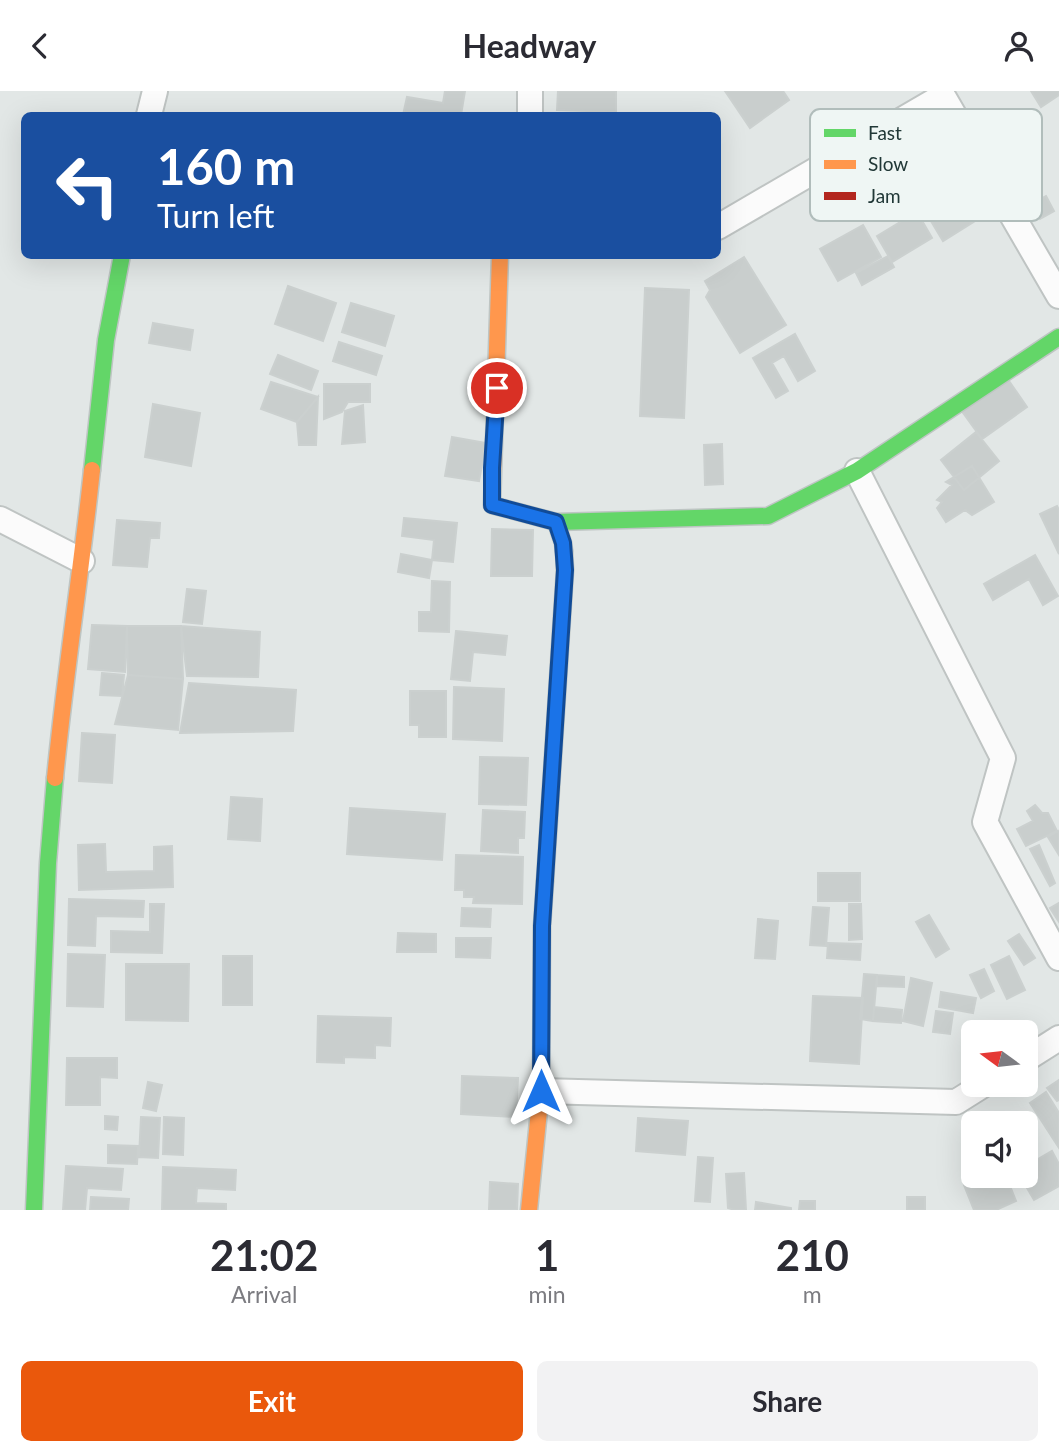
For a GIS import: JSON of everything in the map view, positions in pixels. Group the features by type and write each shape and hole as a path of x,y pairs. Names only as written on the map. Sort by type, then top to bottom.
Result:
{"street":[{"path":"150,112 155,91"},
{"path":"530,91 530,112"},
{"path":"915,109 942,93 951,109"},
{"path":"721,225 810,172"},
{"path":"1016,221 1059,296"},
{"path":"34,1210 48,863 60,727 82,561 106,339 121,259"},
{"path":"500,259 492,505 556,522 768,516 857,471 1059,337"},
{"path":"857,471 1003,758 985,822 1059,958"},
{"path":"0,519 82,561"},
{"path":"529,1210 541,1091 542,926 565,570 563,543 556,522"},
{"path":"1038,1051 1059,1038"},
{"path":"541,1091 956,1102 964,1097"}],"building":[{"path":"445,91 465,91 462,112 404,112 407,97 443,103"},
{"path":"558,91 616,91 616,112 557,110"},
{"path":"725,91 783,91 789,100 750,128"},
{"path":"1031,91 1059,91 1059,95 1041,107"},
{"path":"1046,196 1054,211 1042,218 1042,198"},
{"path":"902,221 922,221 932,238 892,262 877,236"},
{"path":"931,221 975,221 943,241"},
{"path":"863,225 881,257 838,281 820,249"},
{"path":"888,256 894,267 862,285 856,273"},
{"path":"744,257 786,325 740,353 706,297 710,290 705,281"},
{"path":"288,286 336,303 323,341 275,324"},
{"path":"645,288 689,290 684,418 640,416"},
{"path":"351,303 394,316 385,346 342,332"},
{"path":"153,323 193,330 190,350 149,343"},
{"path":"795,334 815,371 798,381 784,356 772,363 788,391 776,398 753,358"},
{"path":"339,342 382,356 376,375 333,361"},
{"path":"278,355 318,371 311,390 270,374"},
{"path":"1007,378 1027,407 982,439 961,410"},
{"path":"271,382 318,397 297,422 261,409"},
{"path":"324,384 370,384 370,402 348,402 342,412 324,419"},
{"path":"318,397 316,445 299,445 297,422"},
{"path":"153,404 200,413 191,466 145,457"},
{"path":"363,405 365,442 342,444 345,411"},
{"path":"976,432 999,461 964,490 941,460"},
{"path":"452,437 486,443 479,481 445,476"},
{"path":"722,444 723,484 705,485 704,445"},
{"path":"972,466 994,502 972,515 965,510 946,522 937,508 942,502 937,500 952,485 946,482"},
{"path":"1057,506 1059,510 1059,554 1040,514"},
{"path":"404,518 457,523 453,562 432,560 434,540 402,536"},
{"path":"117,520 160,523 159,538 150,538 147,567 113,565"},
{"path":"492,529 533,530 532,576 491,576"},
{"path":"401,554 432,560 429,578 398,572"},
{"path":"1035,555 1058,596 1043,605 1029,579 993,600 984,584"},
{"path":"432,581 450,582 449,632 419,631 419,612 431,612"},
{"path":"187,589 206,591 202,624 183,622"},
{"path":"92,625 127,626 125,672 88,669"},
{"path":"127,626 181,626 183,679 128,675"},
{"path":"181,626 260,632 258,677 187,676"},
{"path":"456,631 507,636 505,655 473,652 470,681 451,679"},
{"path":"102,673 124,675 122,696 100,695"},
{"path":"128,675 183,679 178,730 115,724"},
{"path":"189,683 296,690 293,731 180,733"},
{"path":"454,687 504,689 502,741 453,739"},
{"path":"410,691 446,691 446,737 419,737 419,725 410,725"},
{"path":"82,733 115,735 112,783 79,781"},
{"path":"480,757 528,758 526,805 479,804"},
{"path":"231,797 262,799 260,841 228,839"},
{"path":"1035,805 1042,813 1048,813 1057,831 1026,846 1017,829 1033,821 1027,811"},
{"path":"350,808 445,814 442,860 347,854"},
{"path":"483,810 525,812 524,838 518,838 518,853 481,851"},
{"path":"1058,831 1059,833 1059,855 1048,837"},
{"path":"105,844 106,872 154,871 154,847 172,846 173,887 79,890 78,845"},
{"path":"1039,845 1055,883 1050,886 1030,849"},
{"path":"456,855 523,857 522,904 473,903 474,897 464,897 464,890 455,890"},
{"path":"818,873 860,873 860,901 818,901"},
{"path":"69,899 144,901 143,917 96,916 95,946 68,945"},
{"path":"1059,903 1059,922 1050,908"},
{"path":"150,904 164,904 162,953 111,952 111,931 150,932"},
{"path":"849,904 861,904 862,939 849,940"},
{"path":"813,907 829,908 826,946 810,945"},
{"path":"462,908 491,909 490,927 461,926"},
{"path":"929,915 949,949 936,957 916,922"},
{"path":"758,919 778,921 775,959 755,958"},
{"path":"398,933 436,934 436,952 397,952"},
{"path":"1019,934 1035,958 1024,965 1008,941"},
{"path":"456,938 491,938 490,958 456,957"},
{"path":"828,943 861,944 860,960 827,958"},
{"path":"68,954 105,955 103,1007 67,1006"},
{"path":"223,956 252,956 252,1005 223,1005"},
{"path":"1009,956 1025,990 1007,999 991,965"},
{"path":"126,964 189,964 188,1021 126,1020"},
{"path":"984,969 994,991 981,998 970,975"},
{"path":"864,974 877,975 873,1021 860,1019"},
{"path":"877,975 904,977 904,987 877,986"},
{"path":"911,978 932,983 923,1026 903,1021"},
{"path":"941,992 976,998 973,1013 939,1007"},
{"path":"813,996 863,998 859,1064 810,1061"},
{"path":"874,1007 902,1010 901,1023 873,1021"},
{"path":"936,1011 953,1013 950,1034 933,1032"},
{"path":"318,1016 391,1018 390,1046 375,1045 375,1058 344,1057 344,1063 317,1062"},
{"path":"67,1058 117,1058 117,1078 100,1077 100,1105 66,1105"},
{"path":"462,1076 518,1078 516,1117 461,1114"},
{"path":"1059,1080 1059,1100 1057,1101 1047,1088"},
{"path":"148,1082 162,1085 156,1111 143,1108"},
{"path":"1046,1092 1059,1113 1059,1148 1038,1115 1038,1111 1030,1103"},
{"path":"105,1116 118,1117 117,1130 105,1129"},
{"path":"141,1117 160,1118 158,1158 139,1157"},
{"path":"164,1117 184,1118 183,1155 163,1154"},
{"path":"638,1118 688,1121 685,1155 636,1151"},
{"path":"108,1145 138,1146 137,1164 108,1163"},
{"path":"1052,1151 1059,1164 1059,1186 1034,1200 1027,1188 1038,1188 1038,1159"},
{"path":"698,1157 713,1158 710,1202 695,1201"},
{"path":"66,1166 123,1169 121,1190 87,1188 85,1210 63,1210"},
{"path":"163,1167 236,1170 235,1190 197,1188 196,1203 226,1204 226,1210 162,1210"},
{"path":"744,1173 746,1210 728,1208 726,1174"},
{"path":"490,1182 518,1184 517,1210 489,1210"},
{"path":"965,1188 1011,1188 1016,1201 996,1210 974,1210"},
{"path":"91,1197 129,1199 128,1210 90,1210"},
{"path":"907,1197 925,1197 925,1210 907,1210"},
{"path":"800,1201 815,1201 815,1210 799,1210"},
{"path":"756,1202 791,1208 791,1210 755,1210"}],"traffic: fast":[{"path":"92,470 106,340 121,259"},
{"path":"556,522 768,516 857,471 1059,337"},
{"path":"34,1210 48,863 55,778"}],"traffic: slow":[{"path":"500,259 492,505 556,522 564,551"},
{"path":"55,778 92,470"},
{"path":"529,1210 541,1091 542,926 545,881"}],"traffic: jam":[{"path":"545,881 564,551"}],"route":[{"path":"497,388 492,505 556,522 563,543 565,570 542,926 541,1091"}]}
